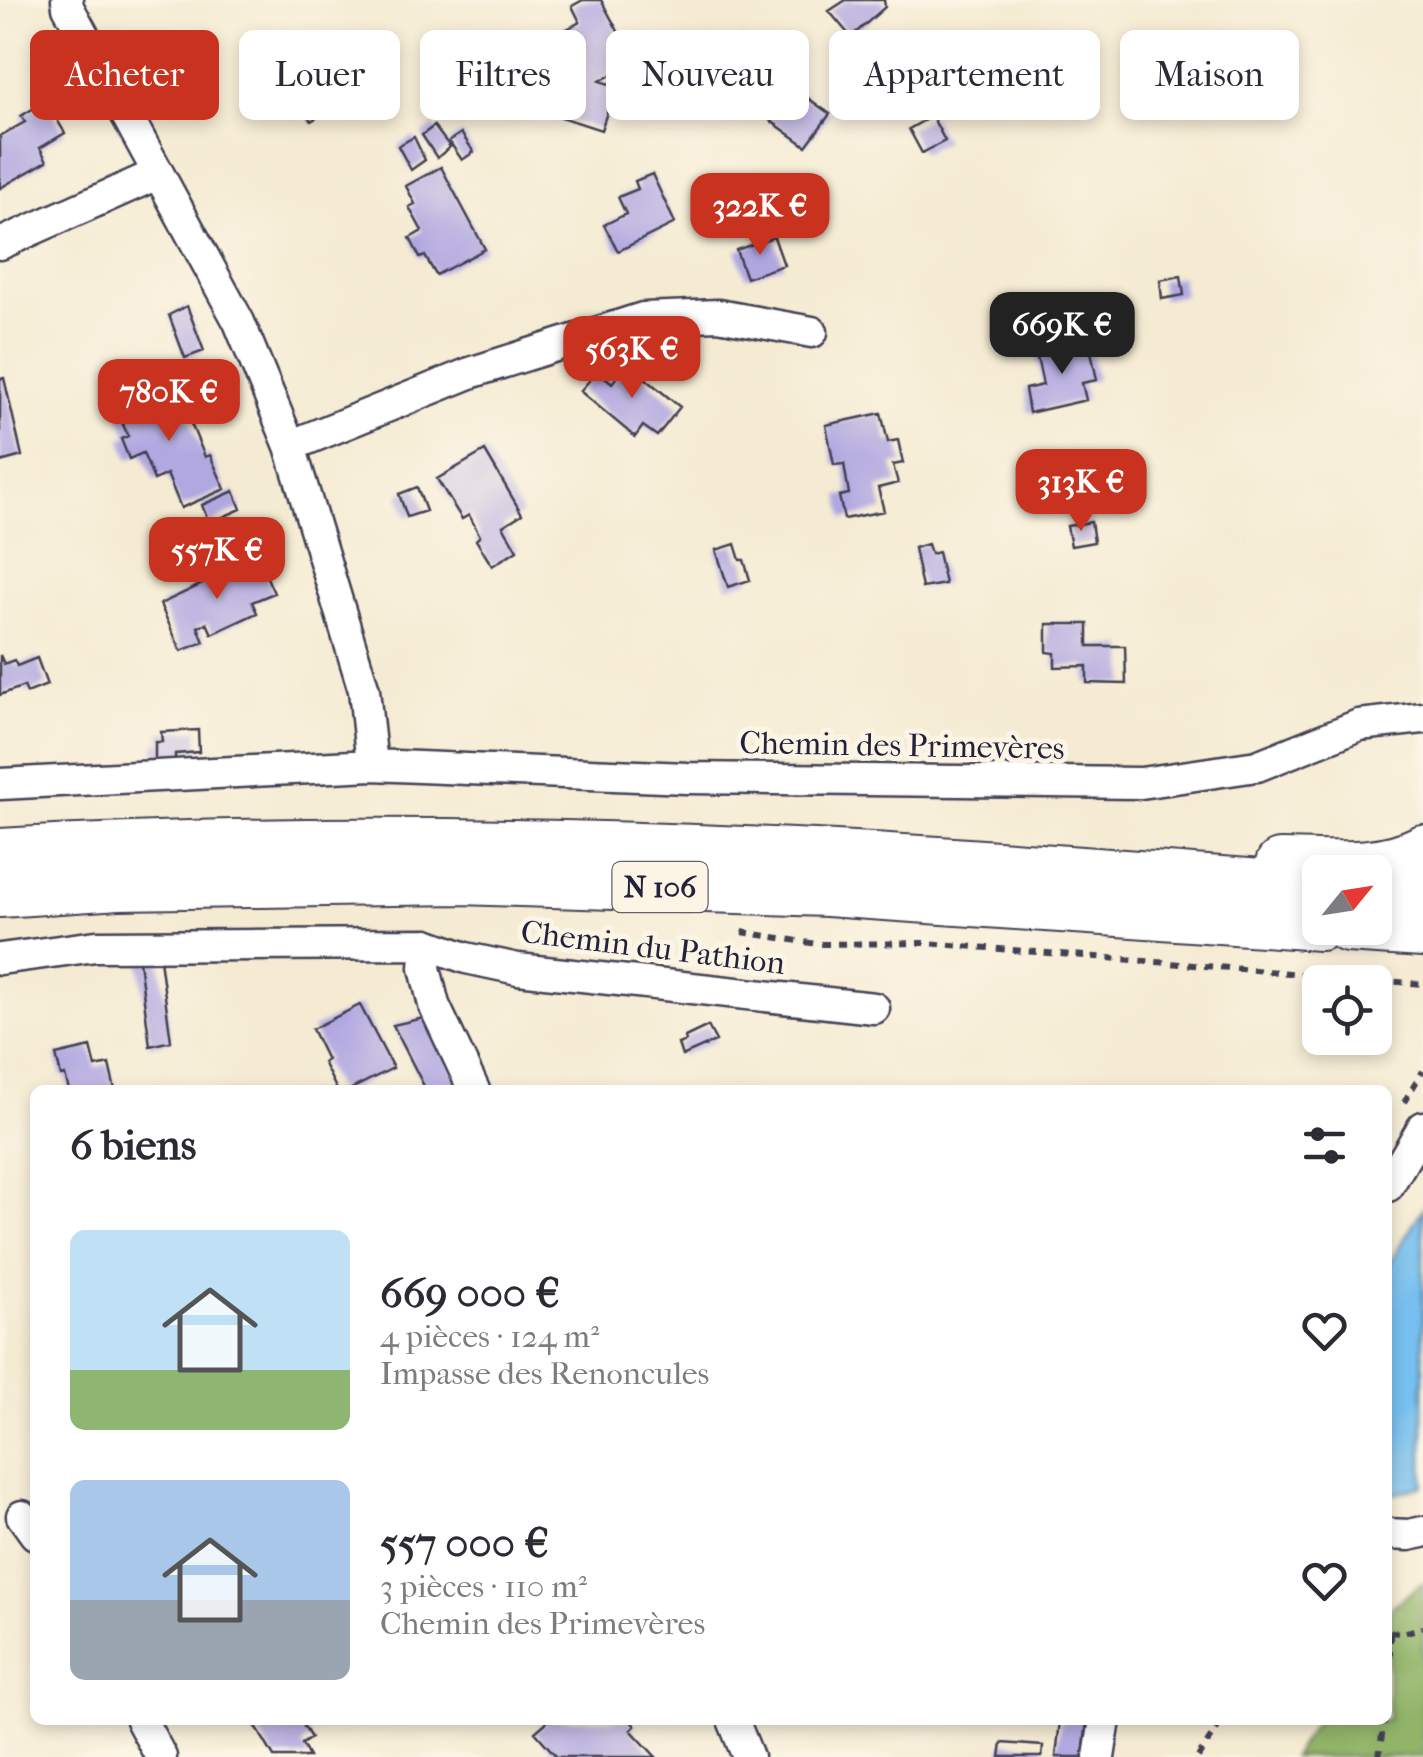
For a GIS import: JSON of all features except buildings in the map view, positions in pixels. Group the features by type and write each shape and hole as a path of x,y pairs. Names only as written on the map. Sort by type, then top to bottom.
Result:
{"main road":[{"name":"N 106","path":"0,854 296,842 464,842 888,859 1302,887"},
{"path":"888,859 1377,865 1423,849"},
{"name":"N 106","path":"0,893 119,885 460,880 827,892 1302,925"},
{"path":"1392,893 1423,895"},
{"path":"1392,930 1423,932"}],"street":[{"path":"67,0 239,322 290,446 364,690 372,765"},
{"path":"0,244 157,174"},
{"path":"290,446 470,373 643,318 718,316 812,332"},
{"name":"Chemin des Primevères","path":"0,784 372,765 687,778 1141,782 1258,766 1359,725 1423,718"},
{"path":"427,944 425,968 434,1004 472,1085"},
{"name":"Chemin du Pathion","path":"0,959 96,946 427,944 466,958 518,968 874,1008"},
{"path":"1392,1179 1423,1126"},
{"path":"1392,1534 1423,1532"},
{"path":"144,1725 160,1757"},
{"path":"735,1725 748,1757"},
{"path":"1099,1757 1104,1725"}],"path":[{"path":"727,930 817,944 927,943 1423,984"},
{"path":"1392,1632 1423,1628"},
{"path":"1198,1757 1220,1725"},
{"path":"1379,1757 1383,1725"}],"green space":[{"path":"1423,1582 1423,1757 1292,1757 1314,1725 1392,1725 1392,1607"}],"water":[{"path":"1423,1208 1423,1486 1394,1494 1392,1493 1392,1259"}]}
